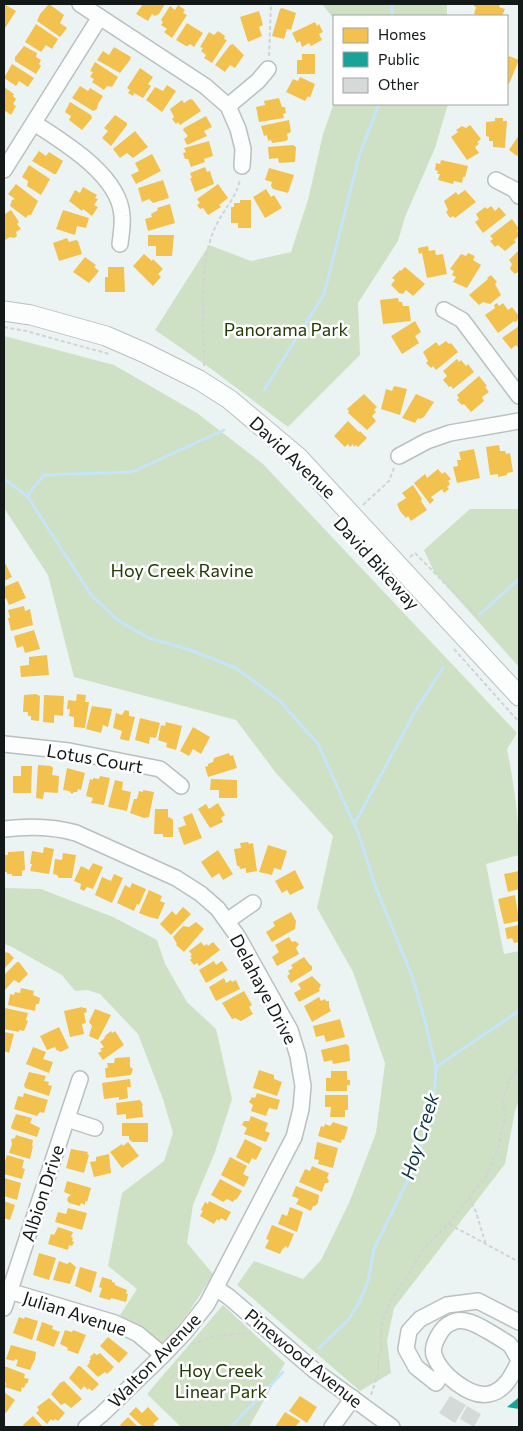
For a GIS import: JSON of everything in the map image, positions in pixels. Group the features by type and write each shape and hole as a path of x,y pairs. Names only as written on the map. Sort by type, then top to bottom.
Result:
{"main road":[{"name":"David Avenue","path":"4,311 31,315 106,336 146,353 199,380 228,399 263,426 298,457 519,696"}],"street":[{"path":"80,4 205,86 228,106 239,134 242,149 242,166"},
{"path":"4,170 100,17"},
{"path":"228,106 258,81 268,69"},
{"path":"34,123 79,153 112,186 122,215 120,244"},
{"path":"496,180 515,190 519,196"},
{"path":"444,310 462,320 519,396"},
{"path":"399,456 428,441 450,433 519,421"},
{"name":"Lotus Court","path":"4,744 69,751 160,769 181,786"},
{"name":"Delahaye Drive","path":"4,829 31,826 62,829 88,838 186,883 210,902 227,921 290,1030 300,1065 302,1093 300,1118 294,1137 216,1288"},
{"path":"227,921 253,903"},
{"name":"Albion Drive","path":"4,1308 80,1079"},
{"path":"67,1119 95,1128"},
{"name":"Walton Avenue","path":"86,1427 163,1355 200,1314 216,1288"},
{"name":"Pinewood Avenue","path":"216,1288 314,1370 392,1427"},
{"name":"Julian Avenue","path":"9,1291 115,1323 138,1334 163,1355"},
{"path":"443,1372 436,1383 416,1367 406,1349 409,1331 420,1319 447,1305 478,1301 519,1322"},
{"path":"489,1333 502,1313"},
{"path":"461,1320 471,1322 510,1345 519,1361 512,1377 502,1387 490,1394 478,1394 459,1384 443,1372 433,1354 435,1342 449,1323 461,1320"},
{"path":"332,1427 353,1398"}],"path":[{"path":"268,69 271,4"},
{"path":"199,380 204,367 203,310 206,258 214,230 236,192 242,166"},
{"path":"4,327 116,356"},
{"path":"363,505 389,481 399,456"},
{"path":"410,557 414,553 476,615"},
{"path":"452,647 519,722"},
{"path":"367,1408 378,1374 378,1356 381,1352 381,1326 390,1301 408,1277 424,1249 448,1224 487,1175 498,1148 505,1118 502,1100 508,1083 519,1067"},
{"path":"469,1197 476,1212 486,1245"},
{"path":"448,1224 519,1262"},
{"path":"191,1345 214,1336 256,1332"}],"green space":[{"path":"322,4 447,4 447,15 333,15 333,18"},
{"name":"Panorama Park","path":"333,105 448,105 435,148 405,217 398,241 358,303 360,355 288,427 210,368 155,330 209,245 251,261 291,252 308,200 323,134"},
{"name":"Hoy Creek Ravine","path":"4,336 114,365 197,413 263,464 517,733 507,749 516,802 519,855 486,864 504,954 519,951 519,1100 515,1111 505,1164 394,1308 387,1341 391,1373 360,1391 237,1285 254,1261 303,1279 321,1260 349,1203 376,1133 385,1063 353,972 317,908 333,836 276,773 236,720 74,677 48,575 4,508"},
{"path":"470,509 519,509 519,667 434,572 424,550"},
{"path":"4,888 41,889 113,917 157,940 165,964 187,1002 216,1029 232,1099 215,1152 193,1205 187,1243 213,1274 196,1302 162,1343 120,1315 137,1289 108,1266 122,1193 164,1161 173,1133 163,1099 138,1034 100,994 87,990 75,991 62,975 4,944"},
{"name":"Hoy Creek Linear Park","path":"223,1305 285,1363 249,1427 179,1427 147,1394"}],"building: Homes":[{"path":"4,4 16,11 5,28 4,27"},
{"path":"49,4 64,15 60,23 67,28 60,37 37,21 40,14"},
{"path":"143,4 165,4 159,14 155,16 152,14 148,21 136,14"},
{"path":"474,4 500,4 499,7 505,9 502,15 478,15 474,14 476,7"},
{"path":"178,5 185,10 183,13 187,15 172,38 164,32 167,29 161,25 163,22 161,20 170,6 175,10"},
{"path":"280,9 296,13 291,30 287,29 284,39 272,36"},
{"path":"259,11 263,25 259,27 262,36 248,42 240,17"},
{"path":"315,22 317,26 319,24 323,32 319,34 322,40 311,46 309,43 302,47 300,41 297,43 292,33"},
{"path":"187,23 203,33 194,47 190,44 186,46 176,40"},
{"path":"36,24 58,39 52,49 46,45 41,52 25,42"},
{"path":"218,31 227,40 212,63 204,58 206,55 201,51 203,48 200,47 209,32 214,35"},
{"path":"233,44 244,55 235,68 230,65 225,72 215,65 230,45"},
{"path":"24,46 37,53 36,57 41,60 39,64 41,66 36,74 15,61 15,57"},
{"path":"114,47 131,57 120,73 97,60 103,51 109,55"},
{"path":"302,54 315,54 315,74 297,74 297,60 302,60"},
{"path":"508,56 509,56 519,60 509,84"},
{"path":"95,62 118,77 112,87 107,86 104,90 92,82 94,79 90,77 93,72 90,71"},
{"path":"12,64 34,78 28,87 19,81 16,86 4,78"},
{"path":"140,68 153,77 148,84 151,86 143,98 134,93 133,96 128,93 130,90 127,88"},
{"path":"300,77 315,84 310,98 308,96 305,101 286,92 293,79 298,81"},
{"path":"167,85 176,91 162,112 146,100 155,87 163,91"},
{"path":"80,86 88,91 90,88 103,96 97,109 93,111 72,98"},
{"path":"4,87 14,94 13,96 16,99 13,104 16,106 11,115 4,110"},
{"path":"279,98 282,107 285,107 286,113 283,114 284,118 259,122 256,107 265,105 264,101"},
{"path":"190,99 193,100 201,111 180,125 178,122 176,124 172,119 174,117 170,109 182,100 184,103"},
{"path":"70,102 91,115 92,118 82,130 69,120 71,116 65,112"},
{"path":"115,115 127,123 127,125 111,146 102,138 108,131 104,128"},
{"path":"206,116 212,127 204,131 207,136 187,145 184,139 188,136 183,130 184,128"},
{"path":"495,118 503,118 503,121 507,121 505,148 493,147 493,141 489,141 489,137 486,136 486,122 495,121"},
{"path":"289,120 291,132 287,134 288,139 286,141 272,143 271,140 268,141 267,135 264,136 261,126"},
{"path":"470,125 481,139 475,147 479,153 467,160 451,137 462,126 466,128"},
{"path":"135,131 148,147 133,158 127,153 120,158 113,149"},
{"path":"519,135 519,154 517,156 509,150"},
{"path":"209,141 213,156 204,159 205,162 191,167 188,159 185,159 183,153 186,152 184,148"},
{"path":"293,145 296,147 295,162 279,163 278,158 269,159 268,147"},
{"path":"39,151 46,156 49,152 63,161 56,174 32,161"},
{"path":"152,154 161,171 136,184 131,175 139,171 135,163"},
{"path":"441,160 468,166 462,183 454,181 453,184 438,180 440,174 437,174 438,171 435,170 436,163 440,164"},
{"path":"29,165 50,179 41,195 27,186 28,181 22,177"},
{"path":"205,167 207,172 210,171 214,184 195,192 190,173"},
{"path":"269,168 294,175 288,193 273,189 271,186 272,182 265,180"},
{"path":"163,180 169,198 153,203 149,199 142,202 138,188"},
{"path":"16,184 38,201 31,215 28,215 26,218 10,206 12,200 15,199 8,194"},
{"path":"218,184 228,198 219,205 221,207 208,215 203,208 200,209 197,205 200,203 197,199"},
{"path":"83,187 97,195 95,198 98,199 94,205 98,207 92,216 69,201 75,190 80,193"},
{"path":"266,189 271,197 274,195 282,208 265,218 253,197"},
{"path":"465,190 476,202 455,218 453,216 450,218 446,212 448,210 444,201 456,192 458,195"},
{"path":"240,200 251,200 251,228 238,228 238,223 231,223 231,207 234,207 234,203 240,203"},
{"path":"170,204 175,223 148,231 145,219 152,217 151,214 158,210 157,208"},
{"path":"491,206 495,211 499,207 506,215 483,233 475,222 479,219 476,214 485,207 487,209"},
{"path":"11,210 21,229 16,232 17,236 5,240 4,211 5,214"},
{"path":"63,210 89,218 86,228 77,226 75,235 56,229"},
{"path":"512,219 519,229 517,230 519,236 514,240 516,242 505,251 498,245 495,247 490,241 493,239 490,236"},
{"path":"148,235 174,235 172,256 156,256 156,246 148,246"},
{"path":"67,238 69,242 78,241 82,254 59,261 53,243"},
{"path":"428,246 429,251 435,250 436,255 443,254 447,274 427,278 422,253 419,254 418,248"},
{"path":"519,250 519,273 515,274 510,269 512,264 509,260"},
{"path":"468,253 475,256 473,260 481,265 467,288 453,282 456,277 452,275 454,271 450,269 461,254 466,256"},
{"path":"144,254 152,261 153,259 163,269 158,274 161,277 153,286 133,266"},
{"path":"85,257 96,265 94,267 99,271 89,283 73,272"},
{"path":"108,267 124,267 125,292 105,292 105,277 108,277"},
{"path":"405,267 425,284 413,296 406,290 403,294 399,293 391,285 395,280 392,278"},
{"path":"491,275 497,282 495,284 501,295 490,304 483,302 479,305 469,295"},
{"path":"398,298 403,306 409,306 411,321 383,324 380,300"},
{"path":"497,303 499,306 503,303 508,310 512,307 519,316 517,321 514,321 498,333 485,315 495,308 494,305"},
{"path":"415,321 421,332 415,336 419,343 402,354 391,336"},
{"path":"519,326 519,349 516,345 511,349 502,338"},
{"path":"446,341 449,344 451,343 458,352 436,370 433,366 431,368 426,363 428,361 423,352 436,342 439,346"},
{"path":"457,359 459,362 461,360 466,366 468,364 474,372 453,389 443,380 447,376 443,371"},
{"path":"479,376 489,392 482,397 484,401 471,412 464,404 462,405 457,400 459,398 457,395"},
{"path":"394,386 407,389 400,415 381,409 386,389 392,391"},
{"path":"364,394 377,407 374,410 376,412 372,416 376,421 367,430 348,413 347,409"},
{"path":"416,394 434,402 424,417 418,418 415,423 402,418"},
{"path":"348,421 367,438 358,447 356,445 354,447 353,444 350,447 348,444 345,447 334,436"},
{"path":"499,445 500,451 505,451 506,454 510,453 513,472 498,477 498,474 490,475 486,447"},
{"path":"474,449 480,478 457,483 453,467 458,466 457,460 461,460 459,452"},
{"path":"438,469 442,474 445,472 451,479 448,481 450,484 447,487 449,489 444,493 442,489 431,497 434,500 430,504 414,483 425,474 427,478"},
{"path":"413,485 427,510 411,521 408,516 406,518 400,511 397,504 406,498 402,493"},
{"path":"4,564 12,577 4,581"},
{"path":"18,581 26,598 9,605 6,598 4,599 4,587"},
{"path":"24,606 25,611 30,609 33,625 11,631 8,610"},
{"path":"34,630 40,649 25,653 23,646 17,648 14,636"},
{"path":"47,655 49,675 21,677 20,666 29,665 29,657"},
{"path":"36,694 40,696 39,721 31,720 28,712 23,712 24,695"},
{"path":"77,694 86,695 85,702 89,702 85,728 74,727 74,717 69,716 70,709 67,709 68,700 76,701"},
{"path":"44,695 64,696 63,716 54,715 54,723 43,722"},
{"path":"92,706 112,709 108,727 103,725 101,733 86,729"},
{"path":"125,710 129,711 129,716 135,717 129,741 120,739 122,731 113,728 116,713 122,715"},
{"path":"140,718 160,723 156,738 150,737 149,744 135,740"},
{"path":"166,722 182,726 176,750 166,747 167,743 158,740 161,725 165,726"},
{"path":"193,727 210,737 201,754 193,749 189,756 180,751"},
{"path":"229,753 230,756 233,755 237,768 208,777 205,767 213,762 214,758"},
{"path":"38,765 51,766 53,768 52,775 59,776 58,793 44,792 43,799 36,798"},
{"path":"21,766 32,766 31,793 13,793 13,776 21,776"},
{"path":"67,768 85,773 81,790 78,789 77,792 72,794 69,791 63,790"},
{"path":"100,776 110,778 104,805 91,803 93,798 86,796 90,779 99,779"},
{"path":"211,779 237,780 237,798 219,798 219,790 210,790"},
{"path":"115,780 123,782 122,790 131,792 127,811 108,807"},
{"path":"143,790 154,792 149,817 144,818 130,813 134,799 137,799 139,791 143,792"},
{"path":"218,803 225,815 221,818 223,822 210,828 198,809 206,804 209,809"},
{"path":"155,809 168,809 168,817 173,820 173,837 163,837 163,834 154,834"},
{"path":"192,813 202,838 184,845 178,828 186,825 183,817"},
{"path":"248,842 249,844 253,843 257,871 246,873 246,868 240,869 237,866 234,849 241,848 240,843"},
{"path":"268,845 287,851 281,870 274,868 272,875 259,872"},
{"path":"44,847 54,849 49,874 30,871 32,851 43,853"},
{"path":"218,850 233,874 223,880 219,873 212,878 201,862"},
{"path":"24,851 25,870 22,871 22,876 12,876 12,874 4,872 4,855 8,855 8,852"},
{"path":"63,853 76,855 72,878 59,878 53,874 55,859 62,860"},
{"path":"93,863 103,867 93,889 87,887 84,891 80,889 81,884 74,881 81,866 89,870"},
{"path":"295,870 304,888 290,895 287,890 282,893 275,881"},
{"path":"519,871 519,889 508,892 504,874"},
{"path":"114,874 123,878 112,903 95,895 102,877 111,881"},
{"path":"132,883 146,889 139,905 137,904 134,911 117,903 125,885 130,888"},
{"path":"149,890 162,896 160,901 165,903 158,919 139,913"},
{"path":"515,895 519,921 504,924 498,899"},
{"path":"183,907 191,914 171,935 160,924 172,911 176,915"},
{"path":"291,912 296,921 295,929 272,942 266,932 275,926 273,922"},
{"path":"196,922 204,929 184,952 176,945 173,937 183,926 189,927"},
{"path":"519,925 519,942 514,943 512,938 507,939 505,928"},
{"path":"289,937 292,942 295,941 299,944 296,948 299,954 277,966 272,957 279,952 275,945"},
{"path":"201,942 204,946 207,944 208,946 213,942 220,950 199,966 197,963 194,965 190,960 192,955 189,951"},
{"path":"4,952 9,953 14,958 4,969"},
{"path":"304,957 312,966 312,970 291,983 287,976 290,974 288,971 293,968 291,965"},
{"path":"214,961 216,965 222,961 228,970 206,983 199,970"},
{"path":"17,962 28,974 19,983 14,980 4,991 4,975"},
{"path":"312,976 321,985 320,991 299,1002 294,993 301,989 298,984"},
{"path":"224,978 226,983 236,980 240,989 216,1001 209,987"},
{"path":"21,988 34,991 33,995 40,998 39,1004 36,1004 35,1011 8,1005 10,994 20,993"},
{"path":"244,991 252,1005 249,1007 253,1014 241,1021 235,1018 232,1019 222,1003"},
{"path":"319,997 321,1001 325,999 329,1001 331,1011 312,1022 304,1006"},
{"path":"82,1007 86,1008 87,1012 84,1013 86,1023 82,1024 84,1034 70,1037 64,1011"},
{"path":"5,1008 28,1013 26,1020 28,1021 24,1031 4,1029"},
{"path":"95,1009 111,1015 98,1040 89,1036 92,1026 89,1022"},
{"path":"340,1019 345,1037 326,1042 324,1035 316,1037 313,1026"},
{"path":"59,1027 69,1048 60,1052 55,1047 47,1050 40,1036"},
{"path":"111,1031 112,1033 115,1031 124,1045 103,1060 98,1053 104,1047 100,1042"},
{"path":"4,1032 14,1034 9,1053 4,1051"},
{"path":"346,1044 349,1046 350,1061 333,1064 332,1060 324,1062 321,1050"},
{"path":"33,1047 46,1052 43,1059 53,1062 49,1073 26,1064"},
{"path":"130,1057 130,1067 133,1069 131,1075 106,1078 105,1068 108,1068 107,1063 114,1063 115,1058"},
{"path":"259,1070 274,1075 274,1079 282,1082 277,1096 253,1088"},
{"path":"331,1071 347,1071 347,1080 350,1080 350,1085 347,1085 347,1091 326,1091 326,1078 331,1078"},
{"path":"29,1072 46,1076 44,1081 49,1082 48,1085 52,1086 49,1096 25,1088 24,1085"},
{"path":"130,1079 131,1087 127,1087 128,1098 119,1100 119,1097 104,1099 102,1083"},
{"path":"24,1093 48,1100 44,1113 40,1112 37,1116 14,1109 18,1096 23,1097"},
{"path":"257,1093 280,1100 277,1110 269,1108 266,1116 251,1111 253,1105 249,1102 252,1097 255,1098"},
{"path":"325,1095 348,1095 348,1110 345,1110 345,1117 330,1117 331,1107 325,1107"},
{"path":"140,1100 143,1105 143,1117 126,1119 126,1114 117,1115 116,1103"},
{"path":"16,1114 32,1118 30,1123 40,1128 37,1137 12,1129"},
{"path":"251,1116 268,1123 265,1131 270,1133 266,1142 244,1134 247,1128 242,1125 244,1121 249,1121"},
{"path":"333,1122 348,1127 344,1140 342,1139 341,1143 318,1136 321,1126 324,1127 325,1124 330,1126"},
{"path":"122,1123 148,1123 148,1142 132,1142 129,1136 122,1136"},
{"path":"16,1135 33,1140 30,1159 9,1153 12,1144 11,1139 15,1138"},
{"path":"245,1139 262,1148 256,1160 252,1158 249,1164 236,1157"},
{"path":"128,1142 139,1156 122,1168 110,1152"},
{"path":"317,1142 338,1148 333,1168 318,1164 319,1160 314,1159"},
{"path":"71,1149 88,1152 87,1154 89,1155 84,1173 66,1168"},
{"path":"109,1154 111,1173 94,1177 90,1162 96,1161 96,1157"},
{"path":"7,1155 24,1160 22,1168 25,1169 22,1179 4,1174"},
{"path":"230,1157 247,1166 243,1174 249,1177 244,1187 221,1175"},
{"path":"312,1166 329,1173 327,1178 329,1181 325,1183 322,1192 299,1182 305,1169 310,1171"},
{"path":"4,1178 21,1183 17,1200 4,1196"},
{"path":"220,1179 242,1191 233,1202 227,1199 223,1202 211,1195"},
{"path":"67,1181 91,1188 85,1205 81,1203 80,1206 69,1203 67,1200 71,1195 64,1192"},
{"path":"296,1186 319,1195 318,1203 313,1206 311,1211 296,1204 299,1199 292,1196"},
{"path":"4,1201 15,1205 10,1220 4,1218"},
{"path":"209,1201 231,1212 226,1221 221,1218 219,1221 217,1219 214,1224 200,1216 205,1202 208,1204"},
{"path":"290,1207 303,1212 297,1232 278,1224 282,1214 287,1216"},
{"path":"68,1208 87,1213 82,1230 55,1222 58,1212 66,1214"},
{"path":"272,1225 294,1234 288,1248 285,1246 280,1254 265,1248 269,1240 266,1239"},
{"path":"58,1227 73,1232 71,1237 74,1242 72,1246 69,1245 68,1250 48,1244 51,1234 54,1235"},
{"path":"39,1253 56,1258 49,1280 33,1275"},
{"path":"59,1261 67,1264 70,1262 76,1267 70,1284 53,1280"},
{"path":"80,1267 97,1272 91,1293 75,1286"},
{"path":"102,1277 112,1280 115,1285 127,1290 126,1302 99,1297 102,1288 99,1287"},
{"path":"19,1317 38,1321 32,1340 13,1333"},
{"path":"42,1322 53,1326 52,1329 60,1332 54,1347 36,1340"},
{"path":"65,1330 72,1332 73,1330 86,1335 78,1354 67,1350 68,1348 60,1344"},
{"path":"108,1337 128,1353 119,1363 100,1346"},
{"path":"11,1345 36,1352 35,1360 30,1370 16,1366 18,1360 6,1359"},
{"path":"94,1353 97,1355 100,1353 114,1367 107,1374 105,1372 98,1377 87,1366 91,1359 90,1357"},
{"path":"4,1366 25,1374 24,1378 29,1379 24,1388 22,1387 21,1392 5,1387"},
{"path":"78,1366 99,1384 92,1391 84,1386 81,1390 69,1378"},
{"path":"64,1381 82,1399 71,1408 65,1403 61,1405 51,1394"},
{"path":"4,1392 15,1400 6,1413 4,1412"},
{"path":"300,1396 317,1407 307,1423 289,1411"},
{"path":"49,1398 65,1413 58,1421 51,1419 47,1424 36,1413 39,1410 37,1407"},
{"path":"136,1407 142,1413 148,1407 159,1419 153,1424 156,1427 143,1427 129,1414"},
{"path":"285,1412 300,1421 295,1427 275,1427"},
{"path":"33,1416 43,1427 25,1427 23,1425"},
{"path":"128,1417 138,1427 123,1427 120,1425"}],"building: Public":[{"path":"519,1396 519,1409 507,1407 517,1399"}],"building: Other":[{"path":"450,1396 466,1405 455,1423 439,1413"},
{"path":"467,1406 481,1414 474,1427 460,1419"}],"waterway":[{"path":"391,4 393,15"},
{"path":"264,390 324,294 360,153 379,105"},
{"path":"27,496 44,475 132,472 224,430"},
{"name":"Hoy Creek","path":"4,479 27,496 92,596 119,621 149,638 190,650 236,668 279,700 318,744 359,835 376,888 412,976 436,1067 434,1102 422,1144 409,1178 374,1249 368,1281 360,1301 348,1320 319,1348"},
{"path":"480,614 519,579"},
{"path":"355,823 417,708 443,668"},
{"path":"436,1067 519,1011"},
{"name":"Hoy Creek","path":"231,1427 283,1372"}]}
